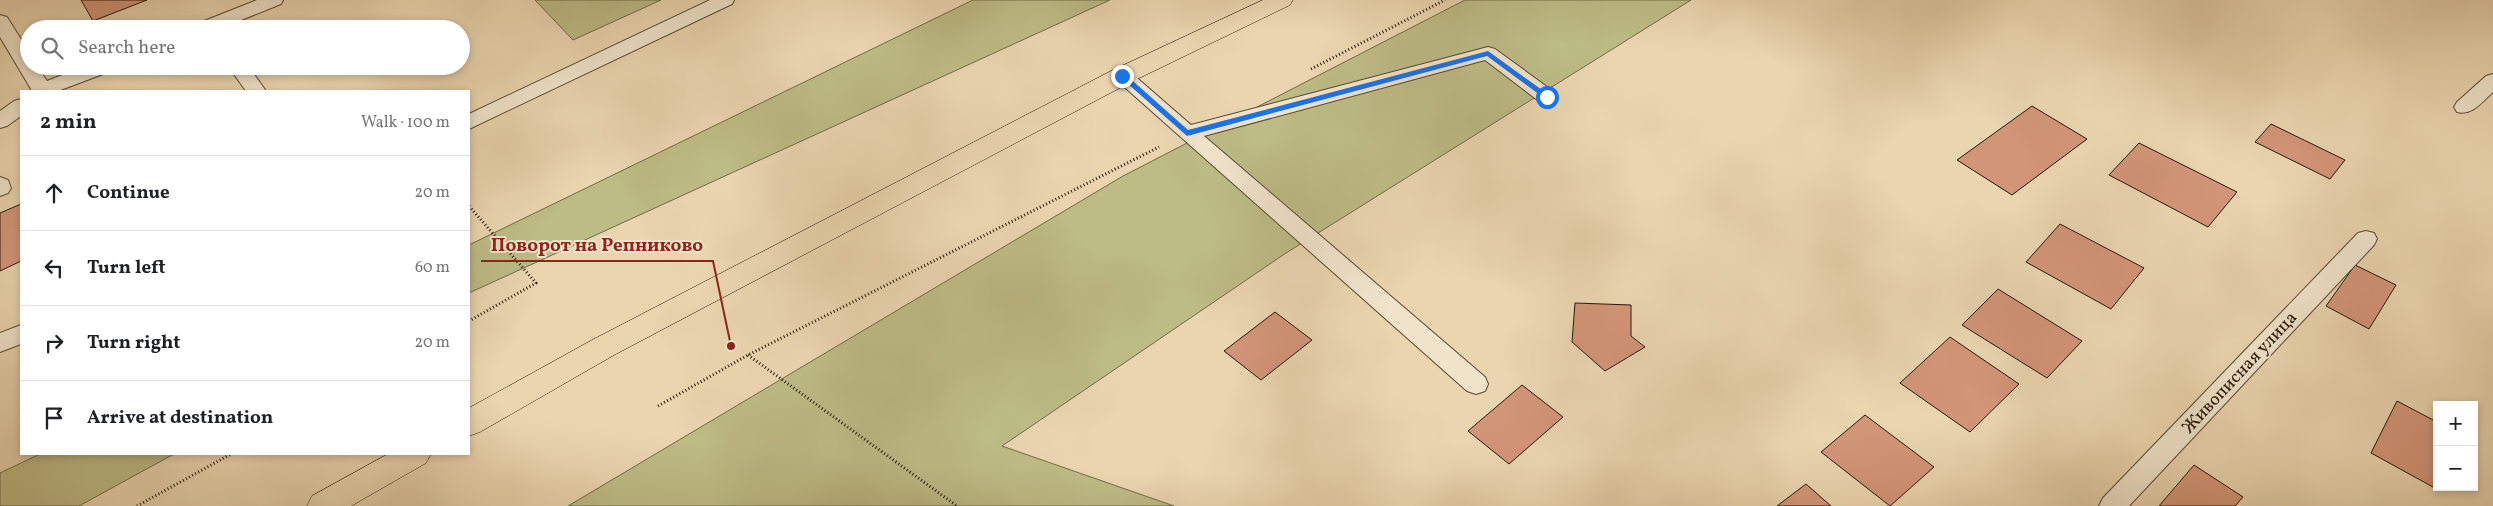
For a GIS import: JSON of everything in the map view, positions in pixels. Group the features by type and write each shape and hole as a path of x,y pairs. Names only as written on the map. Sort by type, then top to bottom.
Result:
{"main road":[{"path":"470,422 604,347 1122,76 1282,0"},
{"path":"323,506 413,455"}],"lane":[{"path":"226,20 274,0"},
{"path":"470,122 725,0"},
{"path":"0,21 20,55"},
{"path":"1187,133 1488,53 1547,97"},
{"path":"32,75 40,90"},
{"path":"44,90 81,75"},
{"path":"244,75 255,90"},
{"path":"1122,76 1476,384"},
{"path":"2464,107 2493,81"},
{"path":"0,122 20,107"},
{"name":"Живописная улица","path":"2112,506 2366,239"},
{"path":"0,344 20,334"}],"path":[{"path":"1308,71 1445,0"},
{"path":"658,406 748,355 1187,133"},
{"path":"470,207 536,283 470,320"},
{"path":"748,355 957,506"},
{"path":"137,506 228,455"}],"shaded area":[{"path":"535,0 661,0 573,40"},
{"path":"973,0 1110,0 470,293 470,245"},
{"path":"1465,0 1691,0 1286,253 1002,446 1174,506 568,506 1123,176"},
{"path":"38,455 172,455 79,506 0,506 0,473"}],"building":[{"path":"81,0 147,0 96,20 92,20"},
{"path":"2032,106 2087,139 2012,195 1957,160"},
{"path":"2271,124 2345,160 2330,179 2255,142"},
{"path":"2139,143 2237,192 2208,227 2109,175"},
{"path":"20,204 20,261 0,271 0,213"},
{"path":"2060,224 2144,268 2111,309 2026,262"},
{"path":"2355,265 2396,285 2369,329 2326,306"},
{"path":"1998,289 2082,341 2047,378 1962,325"},
{"path":"1575,303 1631,305 1631,336 1645,347 1605,371 1572,342"},
{"path":"1275,312 1312,340 1261,380 1224,351"},
{"path":"1950,337 2019,384 1970,432 1900,383"},
{"path":"1522,385 1563,417 1509,464 1468,431"},
{"path":"2397,401 2433,420 2433,487 2371,453"},
{"path":"1865,415 1934,467 1890,506 1821,452"},
{"path":"2194,465 2243,497 2235,506 2159,506"},
{"path":"1806,484 1831,506 1777,506"}],"place":[{"name":"Поворот на Репниково","path":"731,346"}],"route":[{"path":"1122,76 1187,133 1488,53 1547,97"}]}
